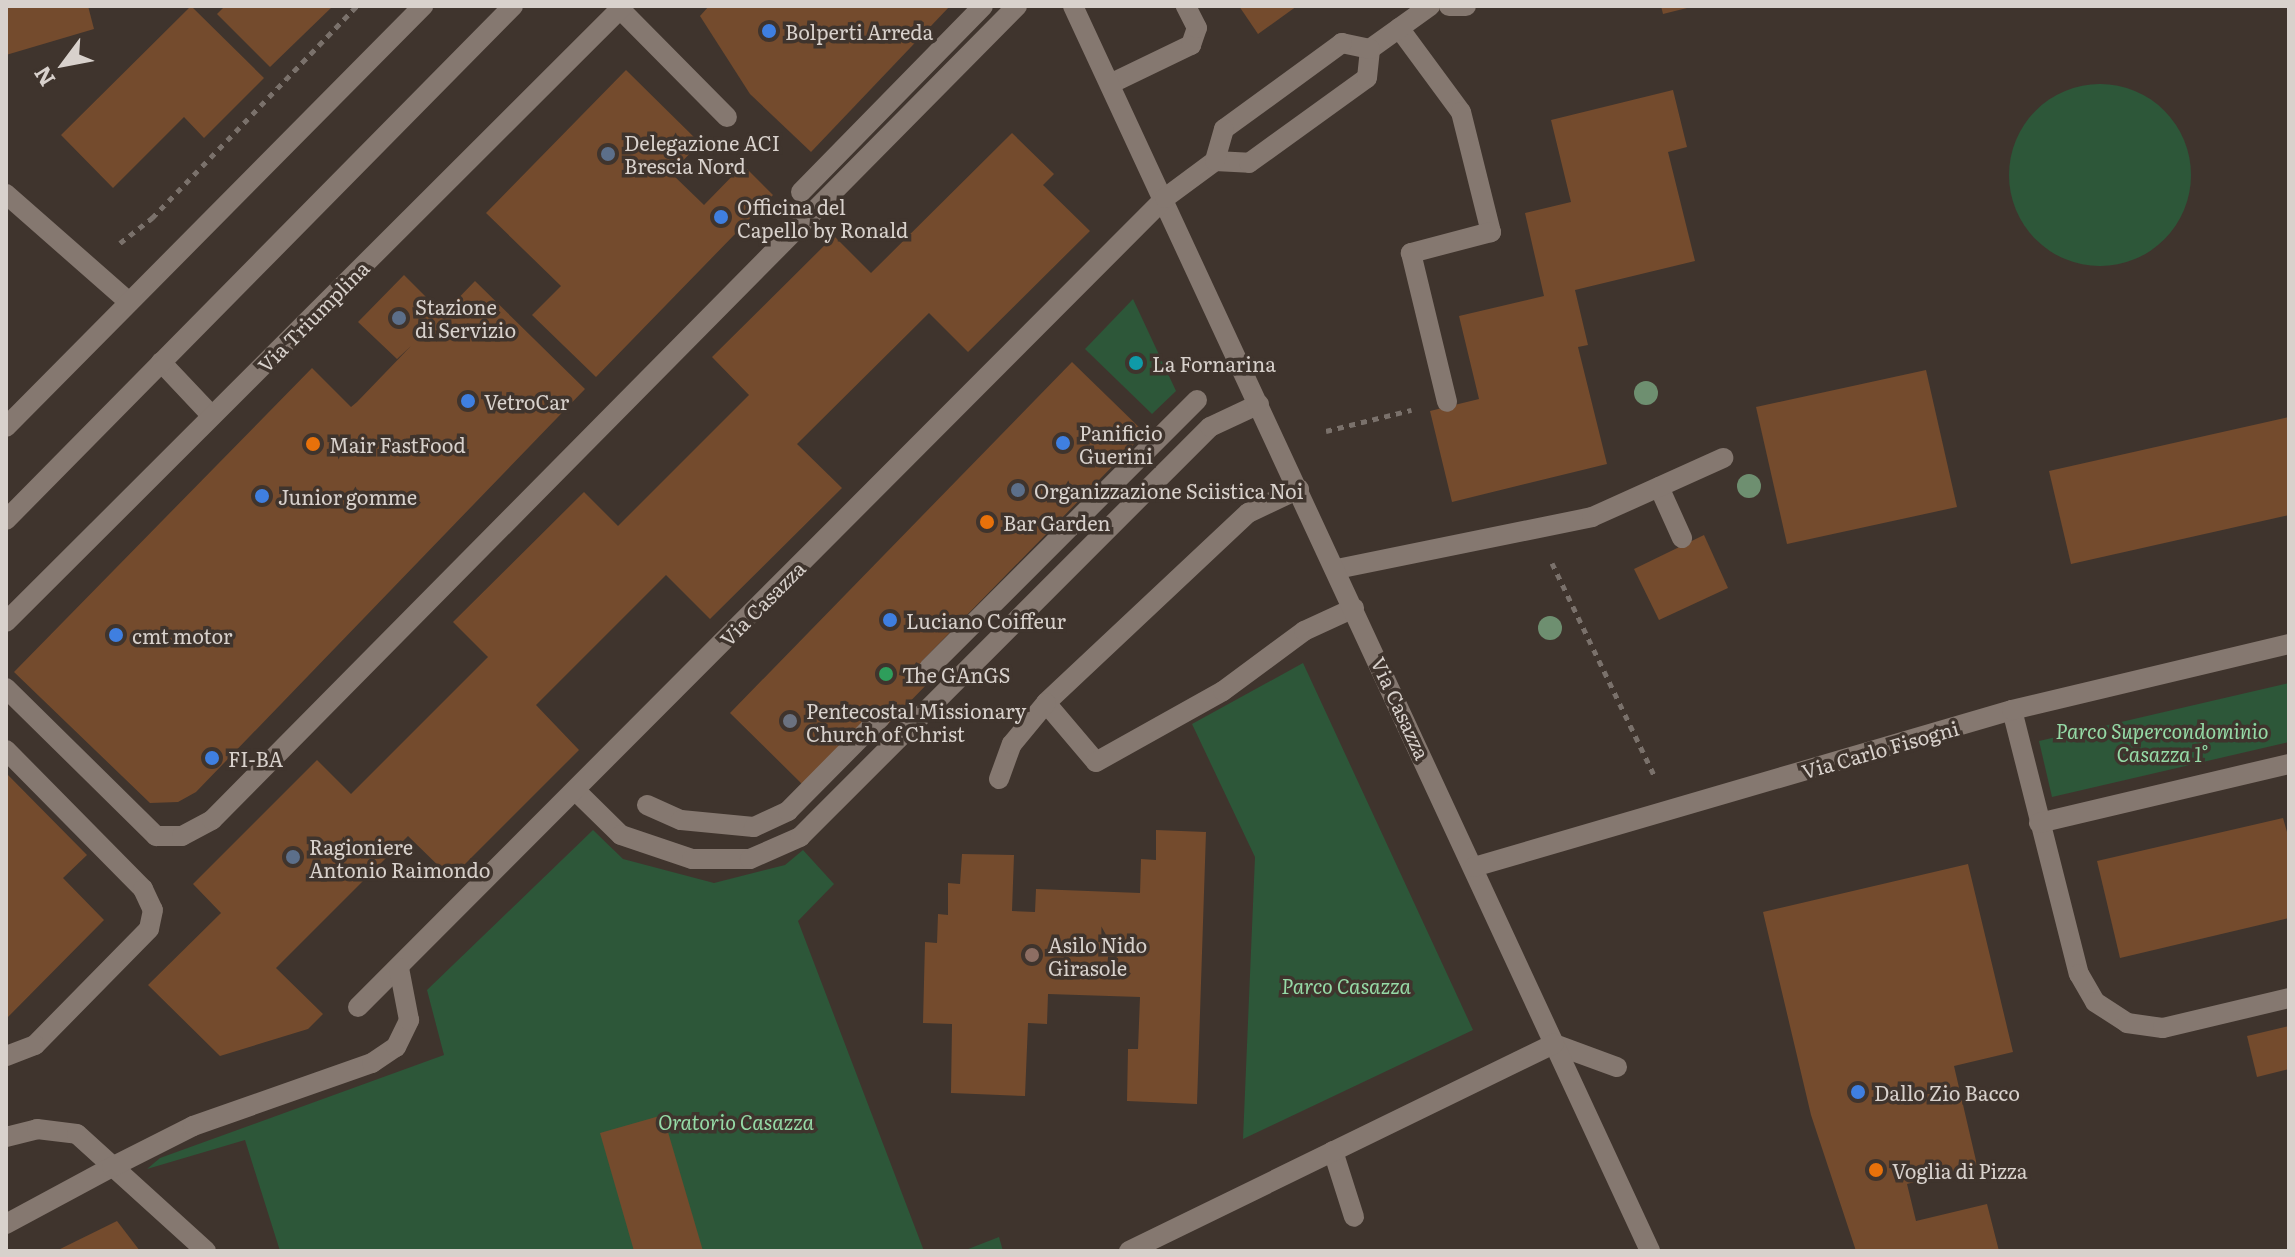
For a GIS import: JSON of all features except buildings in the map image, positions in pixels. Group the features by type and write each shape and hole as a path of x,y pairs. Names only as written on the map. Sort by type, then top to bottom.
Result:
{"street":[{"path":"6,427 423,6"},
{"path":"6,520 513,6"},
{"path":"801,192 983,6"},
{"path":"6,688 156,836 182,836 212,820 1017,6"},
{"name":"Via Casazza","path":"1073,6 1112,83 1650,1251"},
{"path":"1112,83 1191,45 1197,28 1186,6"},
{"path":"1165,198 1215,161 1224,129 1342,43 1370,49 1430,6"},
{"path":"1449,6 1466,6"},
{"name":"Via Triumplina","path":"6,622 622,8 727,117"},
{"path":"1399,28 1461,112 1491,232 1411,253 1447,402"},
{"path":"1215,161 1249,163 1367,78 1370,49"},
{"path":"6,194 129,302"},
{"name":"Via Casazza","path":"358,1007 1165,198"},
{"path":"161,362 212,416"},
{"path":"929,668 1197,400"},
{"path":"575,790 621,835 692,859 750,859 800,837 1210,427 1259,404"},
{"path":"1337,569 1592,517 1723,458"},
{"path":"1659,487 1682,538"},
{"path":"999,779 1012,744 1046,703 1248,513 1299,489"},
{"path":"1046,703 1096,762 1223,691 1304,631 1354,608"},
{"name":"Via Carlo Fisogni","path":"1474,867 2012,710 2289,644"},
{"path":"2012,710 2079,974 2095,1002 2127,1023 2163,1028 2289,998"},
{"path":"647,805 681,820 754,827 788,811 880,718"},
{"path":"6,750 143,889 153,910 149,929 35,1045 6,1056"},
{"path":"2039,823 2289,764"},
{"path":"6,1224 193,1126 372,1063 396,1047 409,1020 399,968"},
{"path":"1129,1251 1554,1044 1617,1067"},
{"path":"6,1137 37,1129 77,1134 206,1251"},
{"path":"1333,1151 1354,1217"}],"path":[{"path":"152,218 357,6"},
{"path":"1326,431 1447,402"},
{"path":"1536,529 1671,811"}],"green space":[{"path":"2100,84 2135,91 2151,99 2164,111 2176,124 2184,140 2191,175 2184,210 2176,226 2164,239 2151,251 2135,259 2100,266 2065,259 2049,251 2036,239 2024,226 2016,210 2009,175 2016,140 2024,124 2036,111 2049,99 2065,91"},
{"path":"1133,299 1176,391 1152,414 1085,349"},
{"name":"Parco Casazza","path":"1303,663 1473,1030 1243,1139 1255,857 1192,724"},
{"name":"Parco Supercondominio Casazza 1°","path":"2289,683 2289,742 2052,797 2039,741"},
{"name":"Oratorio Casazza","path":"593,830 623,859 714,883 785,865 803,850 834,884 798,921 924,1251 280,1251 245,1140 147,1169 160,1158 444,1055 427,990"},
{"path":"999,1237 1003,1251 963,1251"}],"place":[{"name":"Bolperti Arreda","path":"769,31"},
{"name":"Delegazione ACI Brescia Nord","path":"608,154"},
{"name":"Officina del Capello by Ronald","path":"721,217"},
{"name":"Stazione di Servizio","path":"399,318"},
{"name":"La Fornarina","path":"1136,363"},
{"name":"VetroCar","path":"468,401"},
{"name":"Panificio Guerini","path":"1063,443"},
{"name":"Mair FastFood","path":"313,444"},
{"name":"Organizzazione Sciistica Noi","path":"1018,490"},
{"name":"Junior gomme","path":"262,496"},
{"name":"Bar Garden","path":"987,522"},
{"name":"Luciano Coiffeur","path":"890,620"},
{"name":"cmt motor","path":"116,635"},
{"name":"The GAnGS","path":"886,674"},
{"name":"Pentecostal Missionary Church of Christ","path":"790,721"},
{"name":"FI-BA","path":"212,758"},
{"name":"Ragioniere Antonio Raimondo","path":"293,857"},
{"name":"Asilo Nido Girasole","path":"1032,955"},
{"name":"Dallo Zio Bacco","path":"1858,1092"},
{"name":"Voglia di Pizza","path":"1876,1170"}]}
